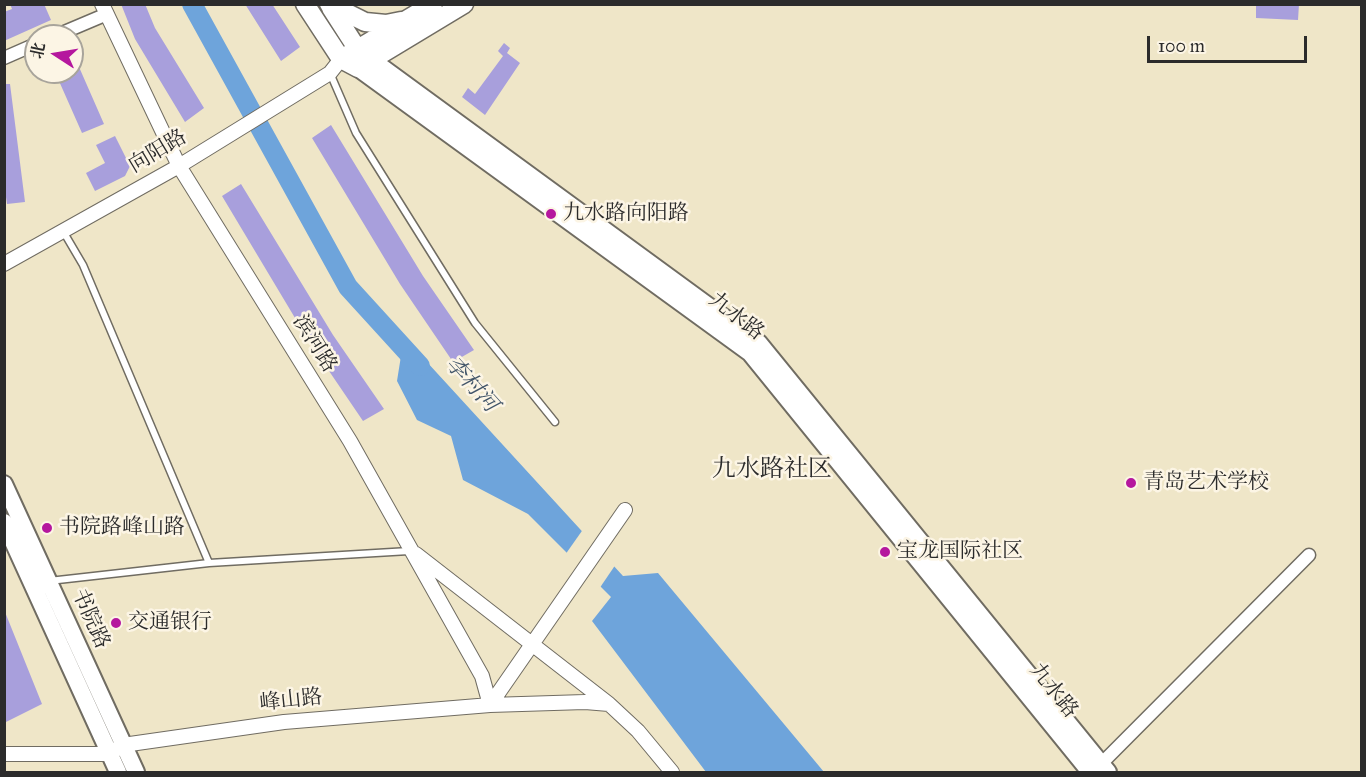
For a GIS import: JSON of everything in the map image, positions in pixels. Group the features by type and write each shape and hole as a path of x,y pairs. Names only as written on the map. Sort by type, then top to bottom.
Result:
{"main road":[{"path":"305,4 336,66 363,59 464,4"},
{"path":"329,4 364,22 386,24 408,20"},
{"name":"九水路","path":"329,4 363,59 759,343 1100,770"},
{"path":"363,59 408,20 433,4"},
{"name":"书院路","path":"4,484 49,581 116,749 118,772"},
{"name":"书院路","path":"4,522 116,749 136,772"}],"street":[{"path":"77,24 105,9"},
{"name":"滨河路","path":"105,9 179,166 350,441 482,676 490,705"},
{"path":"4,58 24,49"},
{"name":"向阳路","path":"4,264 179,166 190,157 314,83 336,66"},
{"path":"490,705 625,510"},
{"path":"412,551 609,704 638,731 672,772"},
{"path":"1100,770 1309,555"},
{"name":"峰山路","path":"4,754 116,749 284,722 490,705 585,702 609,704"}],"lane":[{"path":"336,66 356,133 476,323 555,422"},
{"path":"62,231 83,265 209,563"},
{"path":"49,581 209,563 412,551"}],"water":[{"path":"404,337 623,576 658,573 824,772 706,772 592,621 611,597 528,514 463,480 451,436 417,420 397,381"}],"pier":[{"path":"584,528 616,564 599,589 565,555"}],"building":[{"path":"10,4 44,4 51,20 42,24 24,24 24,32 4,41 4,12 12,9"},
{"path":"121,4 145,4 155,28 204,108 185,122 135,39"},
{"path":"245,4 272,4 300,47 281,61"},
{"path":"1256,4 1299,4 1298,20 1256,18"},
{"path":"504,43 510,48 507,53 520,63 485,115 462,97 468,88 475,94 503,56 498,51"},
{"path":"84,78 104,124 82,133 60,84 84,84"},
{"path":"4,84 10,84 25,202 7,204 4,183"},
{"path":"331,125 423,276 474,350 453,362 400,284 312,138"},
{"path":"115,136 130,166 125,176 95,191 86,173 105,163 96,145"},
{"path":"241,184 333,335 384,409 363,421 310,343 222,196"},
{"path":"4,613 42,704 4,723"}],"waterway":[{"name":"李村河","path":"192,4 348,287 420,366"}],"place":[{"name":"九水路向阳路","path":"551,214"},
{"name":"青岛艺术学校","path":"1131,483"},
{"name":"书院路峰山路","path":"47,528"},
{"name":"宝龙国际社区","path":"885,552"},
{"name":"交通银行","path":"116,623"}],"district":[{"name":"九水路社区","path":"772,470"}]}
